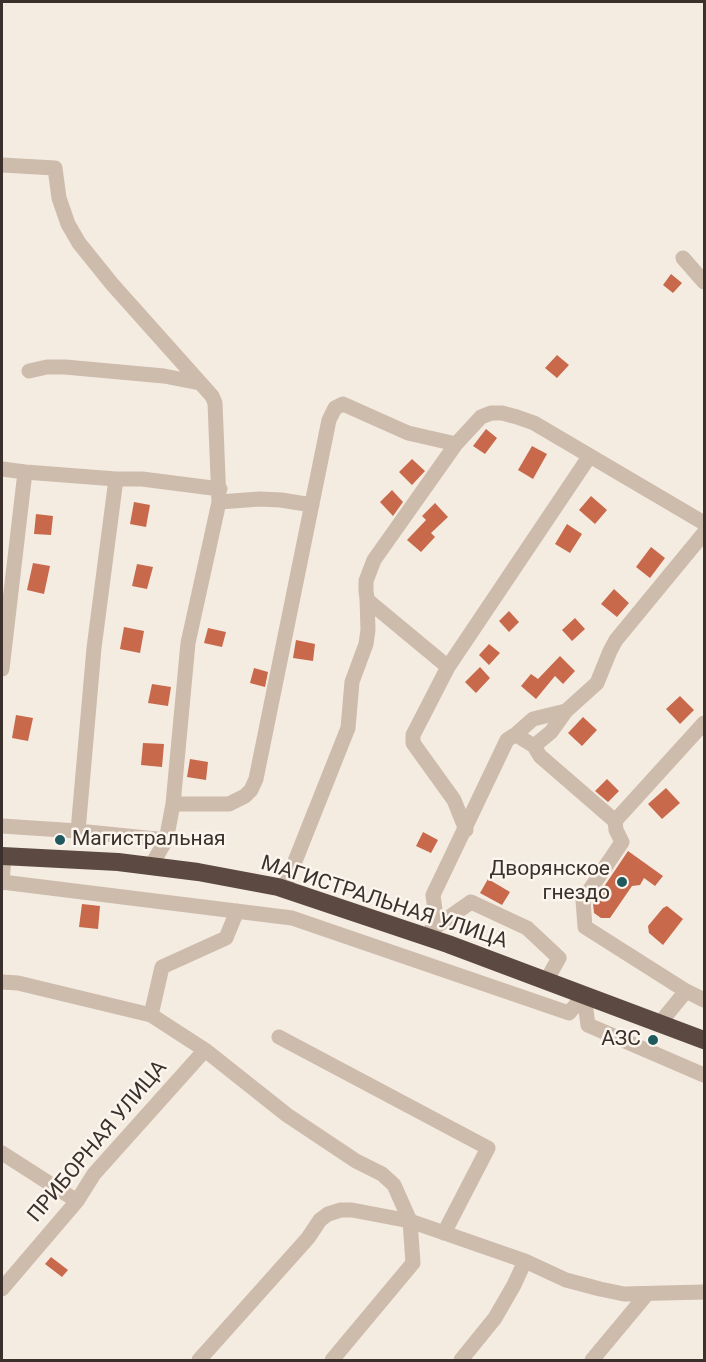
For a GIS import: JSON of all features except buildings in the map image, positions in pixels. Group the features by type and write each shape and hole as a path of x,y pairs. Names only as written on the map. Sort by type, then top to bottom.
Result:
{"highway":[{"name":"МАГИСТРАЛЬНАЯ УЛИЦА","path":"3,856 118,862 198,873 284,889 431,931 546,981 705,1040"}],"street":[{"path":"2,165 55,168 59,198 79,243 215,403 220,496 188,644 173,804 166,840 151,866"},
{"path":"683,258 705,282"},
{"path":"29,371 47,367 65,367 164,376 200,383"},
{"path":"173,804 229,804 245,796 256,779 329,420 337,405 343,404 408,433 456,444"},
{"path":"284,889 313,821 348,728 352,682 366,644 368,630 366,581 374,560 456,444 482,417 491,413 502,413 534,423 705,523"},
{"path":"465,830 454,800 413,743 413,735 448,667 589,457"},
{"path":"2,469 116,479 142,479 220,496 280,500 312,506"},
{"path":"2,669 25,472"},
{"path":"78,831 94,648 116,479"},
{"path":"534,746 551,732 566,711 597,684 616,640 705,533"},
{"path":"367,599 448,667"},
{"path":"431,931 433,895 507,740 533,719 566,711"},
{"path":"615,821 705,723"},
{"path":"515,735 534,746 540,756 615,821 616,830 622,842 583,900 585,927 686,991 705,1000"},
{"path":"2,826 166,840"},
{"path":"3,856 2,882 292,918 569,1013 584,995"},
{"path":"431,931 471,902 527,928 559,958 546,981"},
{"path":"151,1016 162,967 226,938 237,911"},
{"path":"2,982 18,983 151,1016 205,1050 287,1115 356,1161 382,1174 399,1194 410,1221 413,1263 332,1360"},
{"path":"660,1023 686,991"},
{"path":"584,995 588,1025 705,1075"},
{"path":"279,1037 488,1148 444,1233"},
{"name":"ПРИБОРНАЯ УЛИЦА","path":"2,1289 77,1201 94,1174 205,1050"},
{"path":"2,1153 77,1201"},
{"path":"199,1360 308,1238 320,1220 328,1214 341,1210 410,1221 525,1261 577,1283 624,1294 705,1292"},
{"path":"461,1360 495,1318 525,1261"},
{"path":"592,1360 647,1294"}],"place":[{"name":"Магистральная","path":"60,840"},
{"name":"Дворянское гнездо","path":"622,882"},
{"name":"АЗС","path":"653,1040"}]}
